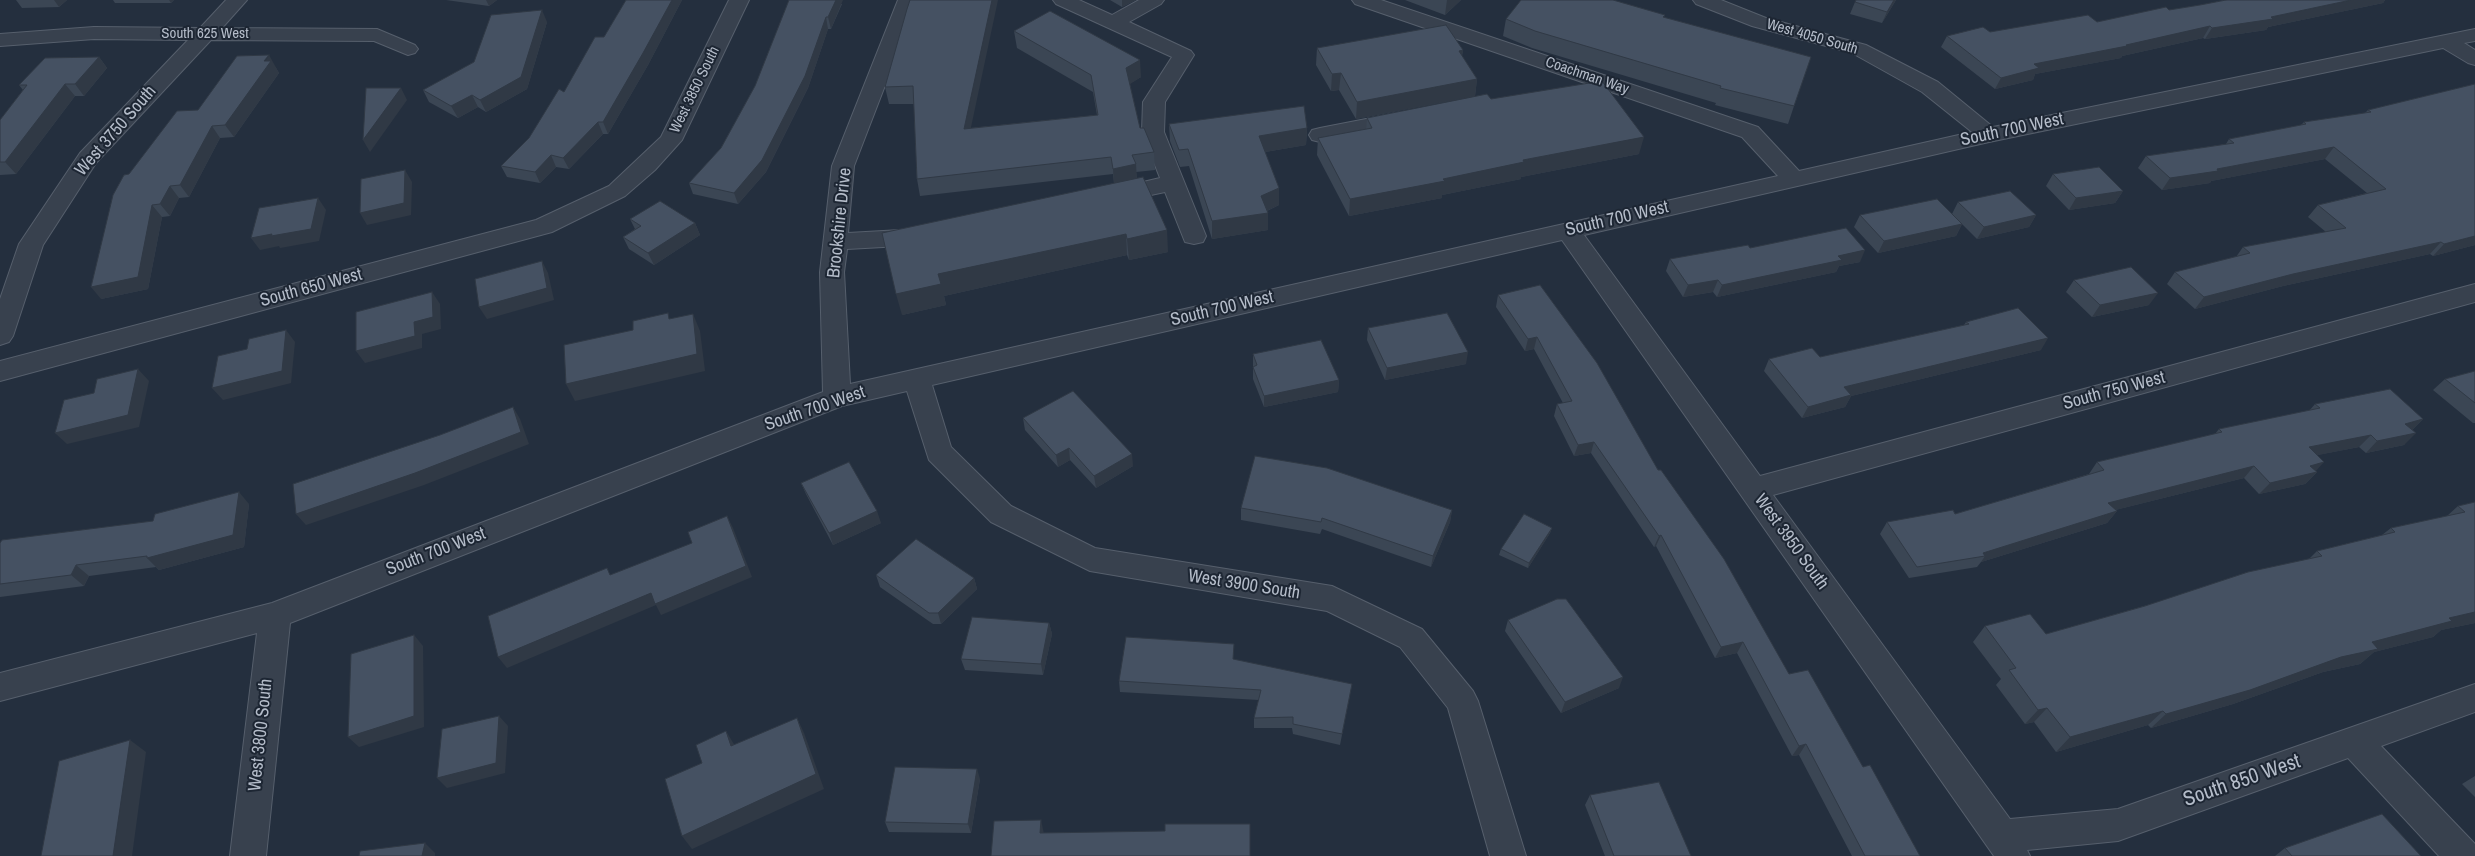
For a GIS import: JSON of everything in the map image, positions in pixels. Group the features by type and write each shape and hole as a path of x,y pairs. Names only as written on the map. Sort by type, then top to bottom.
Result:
{"street":[{"name":"West 3750 South","path":"0,336 31,244 88,158 237,0"},
{"name":"West 3850 South","path":"617,191 647,165 671,140 739,0"},
{"name":"Brookshire Drive","path":"837,397 832,272 843,166 908,0"},
{"path":"1062,0 1184,55 1154,102 1153,132 1194,236"},
{"path":"1114,22 1154,0"},
{"name":"Coachman Way","path":"1362,0 1750,132 1794,179"},
{"name":"West 4050 South","path":"1703,0 1759,22 1859,49 1930,87 1989,134"},
{"name":"South 625 West","path":"0,40 94,33 378,35 408,49"},
{"name":"South 700 West","path":"0,687 275,615 837,397 1989,134 2475,35"},
{"path":"2446,41 2475,59"},
{"path":"1561,88 1599,80"},
{"path":"1320,135 1426,114"},
{"path":"1088,201 1173,183"},
{"name":"South 650 West","path":"0,371 544,226 617,191"},
{"name":"West 3950 South","path":"1568,231 2007,846"},
{"path":"836,242 918,237 937,233"},
{"name":"South 750 West","path":"1753,489 2475,293"},
{"name":"West 3900 South","path":"917,379 939,452 1002,514 1090,559 1332,599 1411,638 1462,701 1508,856"},
{"name":"West 3800 South","path":"248,856 275,615"},
{"name":"South 850 West","path":"2007,846 2118,824 2475,698"},
{"path":"2354,741 2463,856"}],"building":[{"path":"626,0 672,0 603,122 598,122 563,158 551,155 535,172 501,166 529,138 559,89 564,92 595,37 604,37"},
{"path":"789,0 836,0 828,17 826,17 805,76 762,160 734,193 689,183 721,148 755,86"},
{"path":"910,0 992,0 964,129 1098,115 1091,75 1014,31 1050,11 1140,60 1126,68 1140,128 1144,128 1154,152 1132,155 1136,164 1113,169 1111,157 917,179 913,86 885,87"},
{"path":"1521,0 1613,0 1665,15 1663,17 1811,57 1794,106 1720,88 1721,86 1535,31 1506,19"},
{"path":"1856,0 1894,0 1887,12 1855,2"},
{"path":"2226,0 2351,0 2271,17 2273,19 2212,28 2210,26 2127,46 2034,64 2039,68 2001,78 1947,36 1983,27 1990,32 2088,15 2097,22 2166,7 2169,10"},
{"path":"542,10 521,77 480,100 472,95 451,106 423,90 474,62 491,15"},
{"path":"1446,25 1463,50 1459,51 1477,79 1357,102 1341,73 1332,74 1317,48"},
{"path":"269,55 264,61 271,61 225,125 212,126 180,185 170,186 160,204 152,205 138,277 91,287 113,195 124,175 129,174 177,111 198,110 237,56"},
{"path":"99,57 75,84 65,84 5,162 0,162 0,120 27,85 19,85 45,58"},
{"path":"1602,81 1644,137 1523,160 1524,162 1443,179 1445,181 1350,199 1318,138 1372,128 1367,118 1487,94 1491,99"},
{"path":"2475,84 2475,236 2293,274 2204,297 2175,272 2250,253 2243,247 2346,228 2318,205 2386,189 2334,147 2217,169 2218,171 2170,178 2146,156 2234,143 2229,139 2306,124 2304,122 2371,112 2368,110"},
{"path":"366,88 401,88 363,140"},
{"path":"1304,106 1307,128 1259,136 1279,188 1261,196 1268,213 1212,221 1188,149 1179,150 1169,124"},
{"path":"2099,167 2123,191 2076,198 2053,174"},
{"path":"405,170 404,203 360,213 361,179"},
{"path":"1143,177 1167,230 1127,239 1126,234 938,274 941,284 896,294 882,233"},
{"path":"2010,191 2036,215 1984,227 1958,202"},
{"path":"318,198 311,229 251,238 259,208"},
{"path":"1937,199 1962,224 1884,241 1860,215"},
{"path":"660,201 695,223 648,253 623,237 641,226 630,219"},
{"path":"1846,228 1865,250 1838,256 1842,260 1722,285 1718,280 1688,285 1670,259 1748,245 1750,248"},
{"path":"542,261 547,288 479,307 475,279"},
{"path":"2131,267 2158,293 2100,305 2074,280"},
{"path":"1540,285 1597,363 1658,470 1661,470 1724,559 1789,674 1808,670 1863,767 1870,765 1920,856 1865,856 1806,744 1799,746 1743,642 1721,647 1661,535 1659,536 1594,442 1578,445 1557,404 1572,401 1537,337 1528,339 1498,295"},
{"path":"432,292 433,317 414,322 415,336 356,351 356,312"},
{"path":"2018,308 2048,338 1844,387 1851,395 1808,407 1769,359 1812,348 1820,357 1969,324 1966,322"},
{"path":"668,313 669,319 693,314 697,354 566,384 564,345 633,330 633,321"},
{"path":"1447,313 1468,352 1387,368 1368,328"},
{"path":"286,330 282,371 212,388 218,356 247,349 249,339"},
{"path":"1321,340 1339,380 1264,396 1253,367 1257,365 1253,354"},
{"path":"138,369 128,415 55,433 64,400 94,393 97,379"},
{"path":"2475,371 2475,403 2445,379"},
{"path":"2390,389 2423,419 2405,424 2416,433 2377,441 2371,435 2309,447 2324,462 2310,466 2317,472 2270,483 2254,466 2108,503 2117,511 1983,553 1985,556 1917,567 1887,522 1953,510 1955,514 2104,470 2097,462 2222,432 2219,429 2320,408 2315,404"},
{"path":"1073,391 1132,454 1094,476 1069,448 1056,455 1023,418"},
{"path":"513,407 521,432 415,473 296,514 293,484 440,435"},
{"path":"1255,456 1327,468 1452,510 1433,556 1322,518 1321,522 1241,508"},
{"path":"849,462 877,511 829,533 801,483"},
{"path":"239,492 233,535 147,558 147,556 76,565 71,575 0,584 0,543 2,540 153,521 155,514"},
{"path":"2475,502 2475,612 2449,618 2452,621 2372,642 2378,649 2341,657 2250,690 2166,714 2163,711 2070,737 2047,708 2038,710 2009,670 2016,668 1985,626 2030,614 2046,634 2145,606 2248,572 2322,556 2317,551 2395,532 2391,528 2465,512 2458,506"},
{"path":"1524,514 1552,528 1529,563 1501,549"},
{"path":"727,516 746,566 655,604 651,593 498,657 488,616 607,568 610,575 692,543 688,532"},
{"path":"916,539 974,578 938,613 929,613 876,575"},
{"path":"1557,599 1566,599 1623,677 1565,702 1508,620"},
{"path":"972,617 1049,623 1041,664 961,659"},
{"path":"414,635 414,716 348,737 351,654"},
{"path":"1126,637 1234,644 1233,659 1352,684 1342,734 1293,724 1293,717 1254,718 1261,690 1119,681"},
{"path":"499,716 496,763 437,778 442,729"},
{"path":"797,718 816,774 682,836 665,779 702,763 696,745 726,731 731,746"},
{"path":"130,740 113,856 41,856 59,761"},
{"path":"895,767 977,769 968,824 885,822"},
{"path":"1659,782 1691,856 1614,856 1590,795"},
{"path":"2382,814 2421,856 2292,856 2285,848"},
{"path":"1041,820 1040,833 1165,831 1165,824 1250,824 1250,856 991,856 994,821"},
{"path":"425,843 422,856 359,856 360,851"}]}
